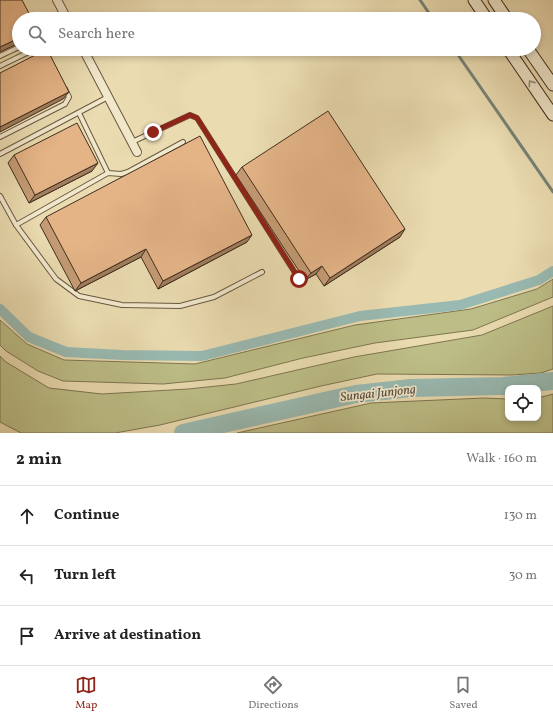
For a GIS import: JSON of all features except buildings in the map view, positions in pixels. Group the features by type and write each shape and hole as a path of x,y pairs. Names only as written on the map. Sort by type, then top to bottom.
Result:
{"main road":[{"path":"474,0 482,12"},
{"path":"494,0 502,12"},
{"path":"513,56 553,115"},
{"path":"533,56 553,85"}],"street":[{"path":"57,0 63,12"},
{"path":"87,56 137,152"}],"lane":[{"path":"0,56 12,50"},
{"path":"0,66 21,56"},
{"path":"0,137 65,104 69,97 62,83"},
{"path":"0,154 108,97"},
{"path":"79,112 108,172"},
{"path":"132,142 190,115 197,118 299,279"},
{"path":"16,225 108,172 121,174 128,172 182,142"},
{"path":"0,196 16,225 56,279 79,296 122,305 180,306 214,297 262,272"}],"green space":[{"path":"553,279 553,297 473,330 375,343 303,358 225,378 163,384 63,381 38,371 6,351 0,345 0,320 27,344 64,360 195,364 355,325 471,309 537,289"},
{"path":"553,306 553,369 541,373 512,375 377,374 160,425 115,433 21,433 0,422 0,356 6,362 49,388 102,394 188,389 236,384 354,357 482,335"},
{"path":"553,394 553,433 237,433 371,403 484,398 505,399 505,421 541,421 541,397"}],"waterway":[{"path":"420,0 428,12"},
{"path":"459,56 553,192"},
{"path":"0,309 29,337 66,352 122,355 202,356 360,316 460,305 539,280 553,271"},
{"name":"Sungai Junjong","path":"183,433 356,394 411,388 503,386 553,381"}],"route":[{"path":"153,132 190,115 197,118 299,279"}]}
